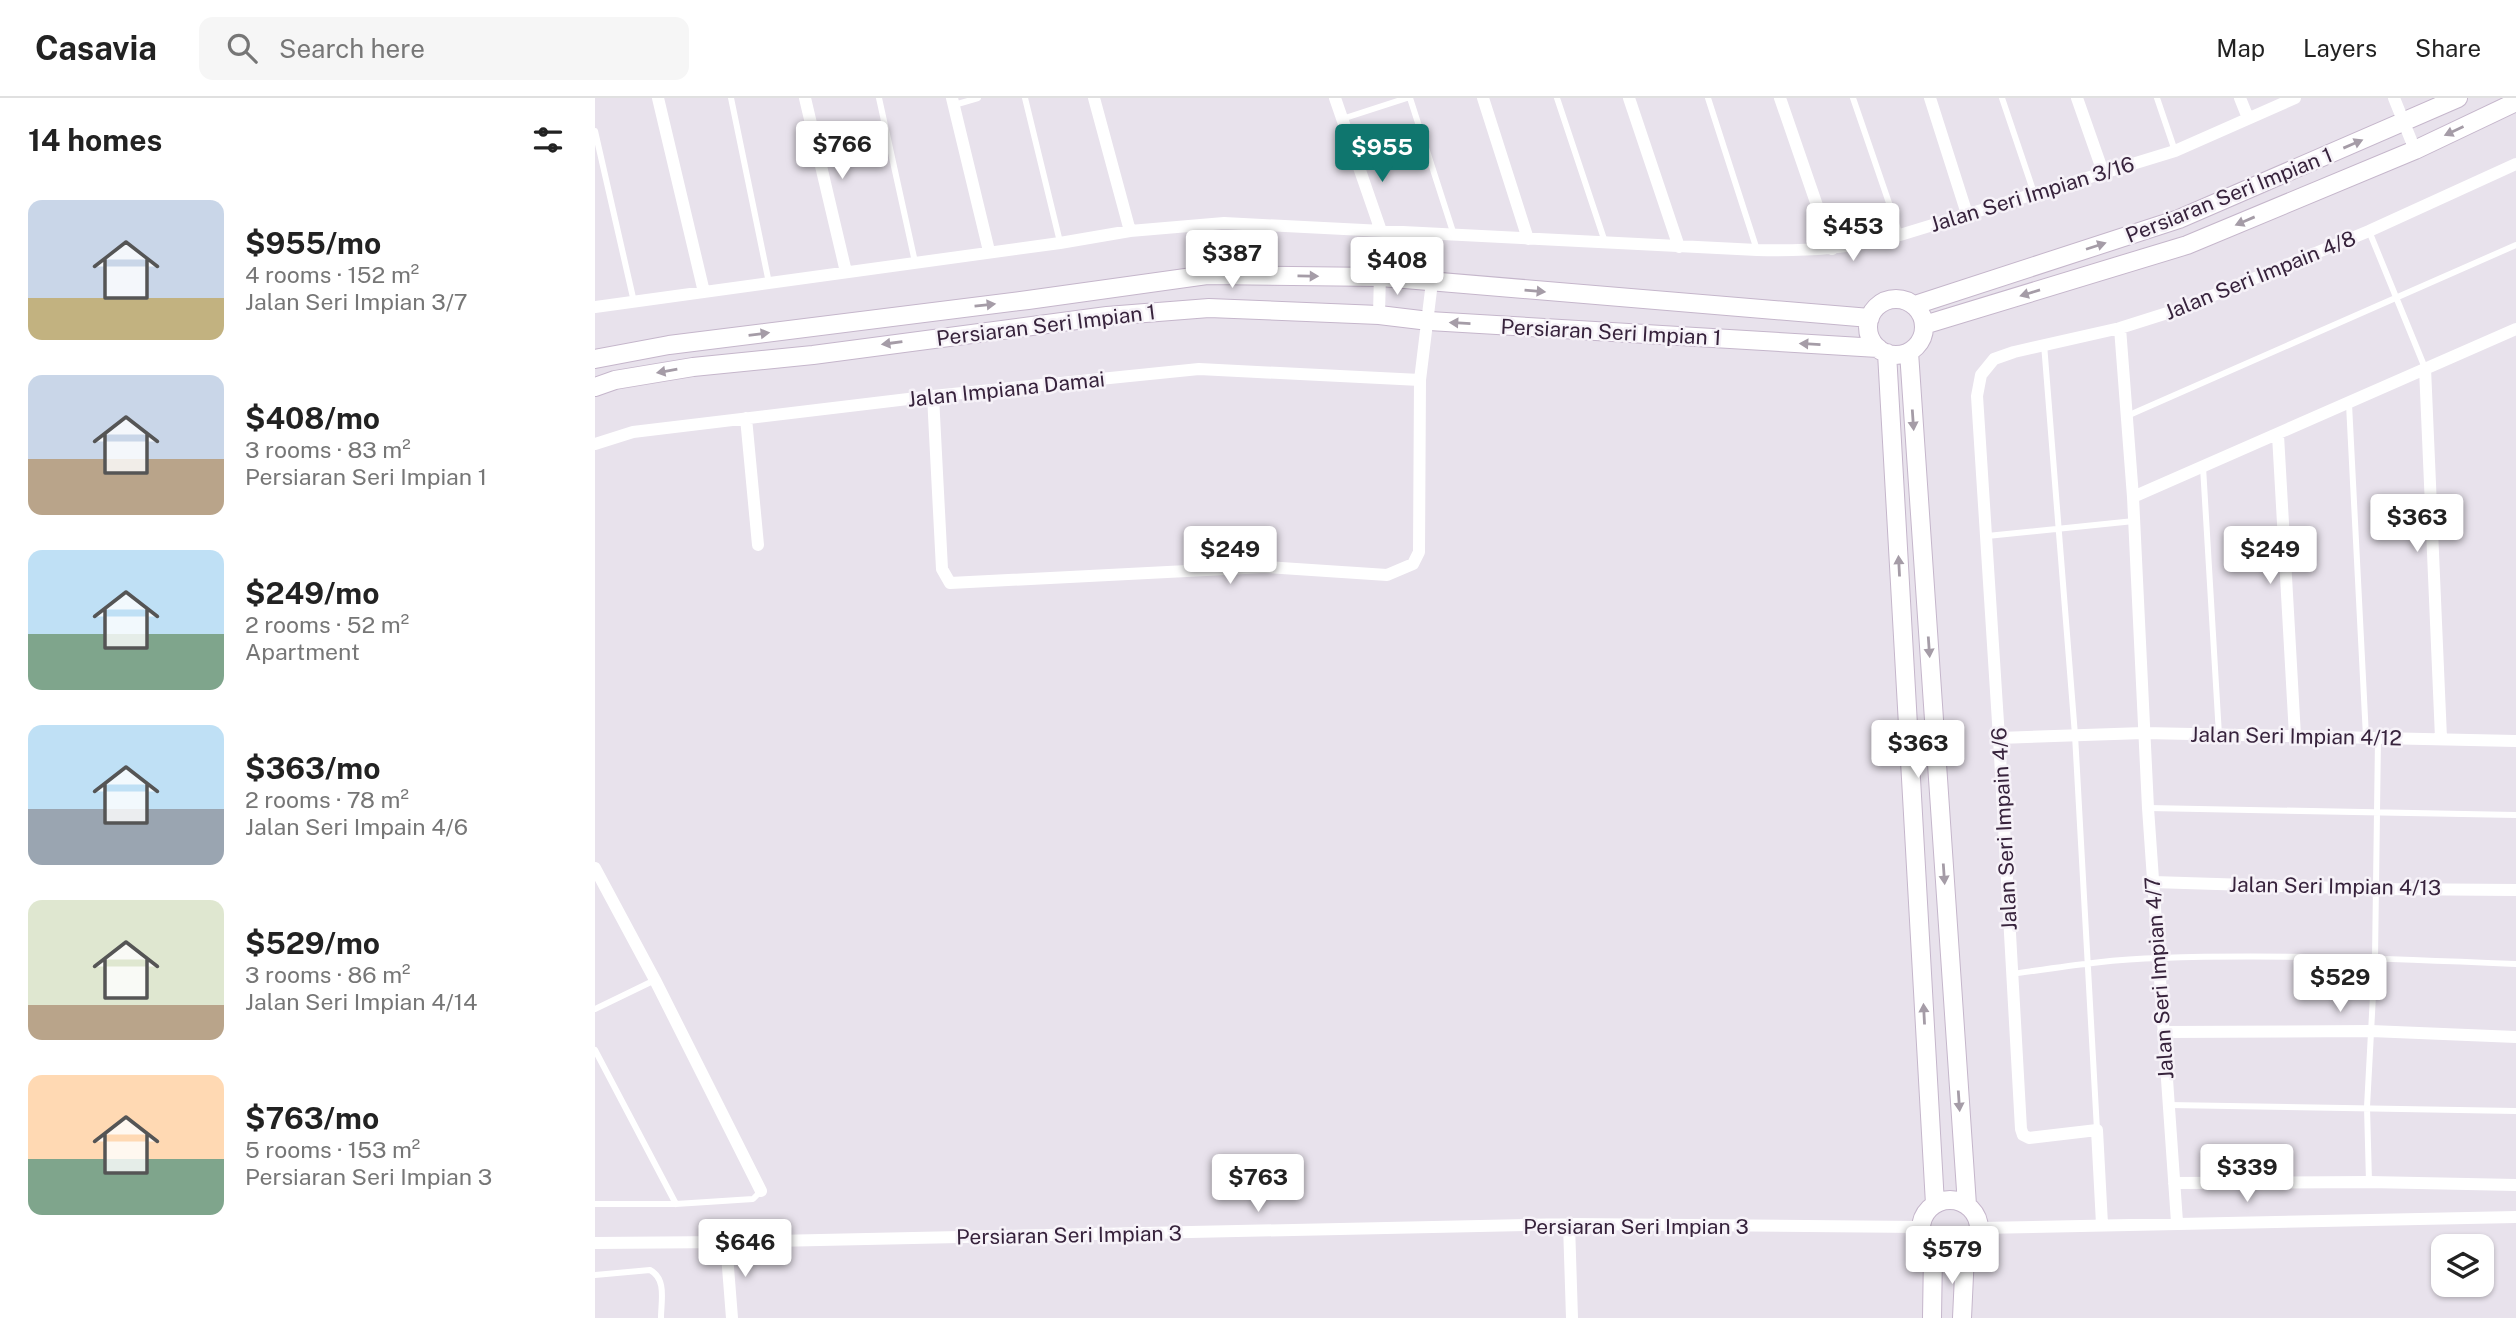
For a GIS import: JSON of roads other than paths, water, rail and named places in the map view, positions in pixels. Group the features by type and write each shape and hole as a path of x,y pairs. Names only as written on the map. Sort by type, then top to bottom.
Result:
{"street":[{"path":"658,98 704,292"},
{"path":"805,98 846,272"},
{"path":"1094,98 1130,231"},
{"path":"1335,98 1381,231 1379,316"},
{"path":"1483,98 1528,239"},
{"path":"1629,98 1679,247"},
{"path":"1780,98 1832,249"},
{"path":"1930,98 1967,214"},
{"path":"2077,98 2103,172"},
{"path":"2240,98 2248,118"},
{"name":"Jalan Seri Impian 3/16","path":"595,307 1130,231 1224,222 1605,244 1757,250 1832,249 1900,235 2175,151 2295,98"},
{"path":"2394,98 2415,150"},
{"name":"Persiaran Seri Impian 1","path":"1915,305 2179,219 2458,98"},
{"path":"953,102 989,251"},
{"path":"1924,325 2187,245 2415,150 2516,102"},
{"name":"Jalan Seri Impain 4/8","path":"1994,359 2120,328 2214,295 2369,231 2516,164"},
{"name":"Persiaran Seri Impian 1","path":"595,359 669,345 1207,275 1381,278 1870,317"},
{"path":"933,396 942,569 950,583 1265,567 1387,575 1413,564 1419,552 1420,380 1432,282"},
{"path":"1894,298 1905,300 1915,305 1921,314 1923,335 1909,352 1898,355 1882,351 1871,339 1868,328 1870,317 1875,308 1884,301 1894,298"},
{"name":"Persiaran Seri Impian 1","path":"595,387 615,380 693,367 813,355 1107,316 1209,308 1379,316 1882,351"},
{"name":"Jalan Seri Impian 4/7","path":"2120,328 2133,497 2148,808 2177,1222"},
{"path":"2133,497 2516,329"},
{"path":"1882,351 1935,1204"},
{"path":"1909,352 1966,1205"},
{"name":"Jalan Seri Impain 4/6","path":"1994,359 1981,375 1976,396 2000,738 2021,1129 2023,1135 2029,1138 2097,1130"},
{"path":"2425,368 2441,738"},
{"name":"Jalan Impiana Damai","path":"595,444 633,432 933,396 1199,369 1420,380"},
{"path":"746,418 758,545"},
{"path":"2278,435 2295,736"},
{"name":"Jalan Seri Impian 4/12","path":"2000,738 2144,733 2516,741"},
{"path":"595,868 655,980 761,1191"},
{"name":"Jalan Seri Impian 4/13","path":"2153,882 2516,890"},
{"path":"2163,1032 2371,1031 2516,1037"},
{"path":"2097,1130 2102,1224"},
{"path":"2174,1183 2369,1182 2516,1185"},
{"path":"1956,1200 1973,1211 1980,1228 1976,1243 1965,1254 1955,1258 1943,1258 1933,1253 1922,1237 1921,1227 1925,1214 1935,1204 1956,1200"},
{"path":"1980,1228 2516,1217"},
{"path":"1569,1224 1572,1318"},
{"name":"Persiaran Seri Impian 3","path":"595,1242 726,1242 1569,1224 1921,1227"},
{"path":"726,1242 732,1318"},
{"path":"1932,1318 1933,1253"},
{"path":"1962,1318 1965,1254"}],"lane":[{"path":"731,98 769,283"},
{"path":"880,98 915,262"},
{"path":"953,102 978,98"},
{"path":"1025,98 1060,243"},
{"path":"1342,119 1408,98 1454,234"},
{"path":"1557,98 1605,244"},
{"path":"1708,98 1757,250"},
{"path":"1853,98 1900,235"},
{"path":"2002,98 2034,193"},
{"path":"2157,98 2175,151"},
{"path":"595,131 634,302"},
{"path":"2369,231 2425,368"},
{"path":"2127,416 2516,245"},
{"path":"2044,345 2075,735 2097,1130"},
{"path":"2349,404 2377,813 2375,958 2367,1107 2369,1182"},
{"path":"2203,467 2219,734"},
{"path":"1987,536 2134,521"},
{"path":"2148,808 2516,815"},
{"path":"2012,974 2158,958 2375,958 2516,964"},
{"path":"595,1009 655,980"},
{"path":"595,1049 676,1204"},
{"path":"2167,1105 2516,1111"},
{"path":"595,1204 676,1204 753,1199 761,1191"},
{"path":"595,1275 650,1270 657,1274 661,1282 661,1318"}]}
